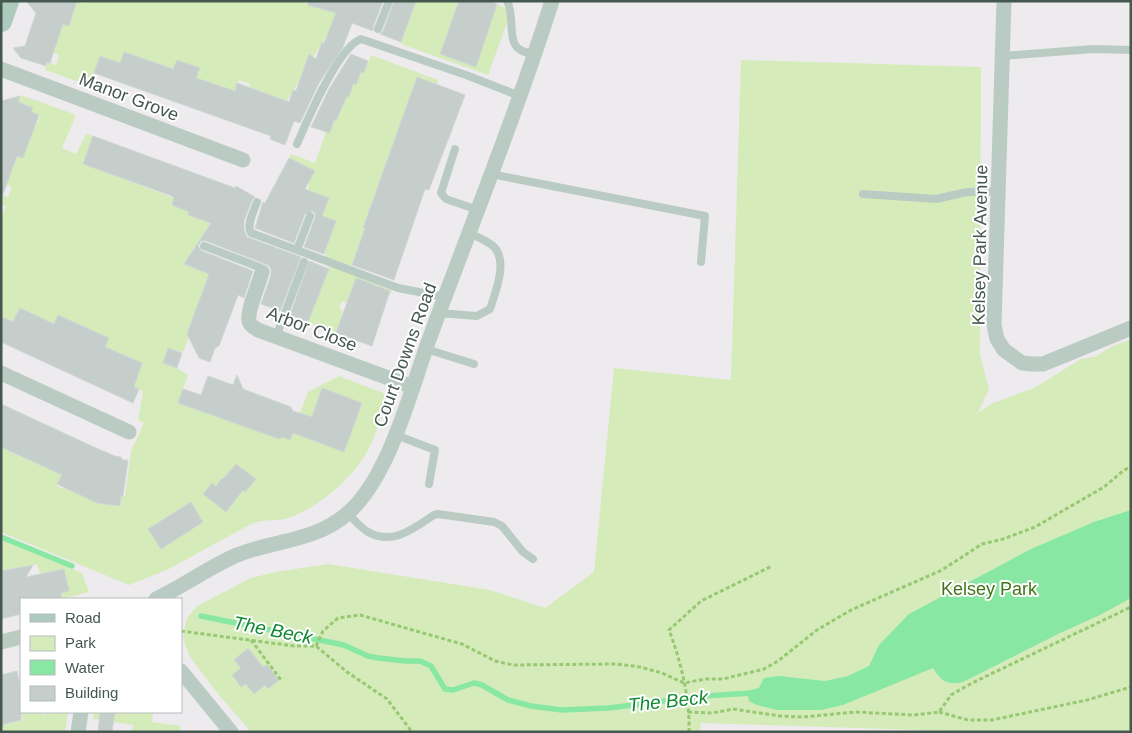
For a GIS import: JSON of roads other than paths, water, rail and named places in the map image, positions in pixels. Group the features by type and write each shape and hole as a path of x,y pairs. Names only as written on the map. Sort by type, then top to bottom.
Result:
{"main road":[{"path":"1,20 8,1"}],"street":[{"name":"Court Downs Road","path":"158,598 238,555 306,536 325,528 348,513 375,480 396,436 439,313 520,96 552,1"},
{"name":"Kelsey Park Avenue","path":"1004,1 1000,191 994,325 997,339 1004,350 1022,362 1043,364 1131,328"},
{"name":"Manor Grove","path":"1,69 243,160"},
{"name":"Arbor Close","path":"262,272 250,314 249,322 251,326 413,387"},
{"path":"1,373 129,432"},
{"path":"1,642 20,637"},
{"path":"182,672 231,732"},
{"path":"78,732 81,713"}],"lane":[{"path":"378,29 389,1"},
{"path":"507,1 510,6 513,39 516,46 520,50 534,55"},
{"path":"298,144 331,73 353,43 361,39 520,96"},
{"path":"1002,56 1093,49 1131,50"},
{"path":"455,149 441,193 446,199 478,210"},
{"path":"492,174 704,216 702,262"},
{"path":"863,194 936,198 968,192 1000,191"},
{"path":"257,202 248,230 251,233 398,288 445,297"},
{"path":"297,250 310,216"},
{"path":"439,313 477,316 490,309 502,263 498,251 492,245 469,233"},
{"path":"204,246 259,267 262,272"},
{"path":"276,336 304,262"},
{"path":"426,349 474,364"},
{"path":"396,436 436,450 428,484"},
{"path":"348,513 370,534 389,537 407,533 438,514 494,522 502,526 523,552 532,559"}],"water":[{"path":"1131,510 1131,598 1100,615 963,682 949,683 942,679 933,668 843,705 821,710 777,710 749,701 747,691 759,688 764,678 779,676 825,681 848,676 869,666 879,645 909,614 1031,549 1094,522"}],"waterway":[{"name":"The Beck","path":"1,537 72,566"},
{"name":"The Beck","path":"201,616 344,645 368,656 420,661 431,666 445,689 453,690 474,683 482,685 508,700 531,706 562,710 609,708 704,696 752,693"}],"park label":[{"name":"Kelsey Park","path":"989,589"}]}
